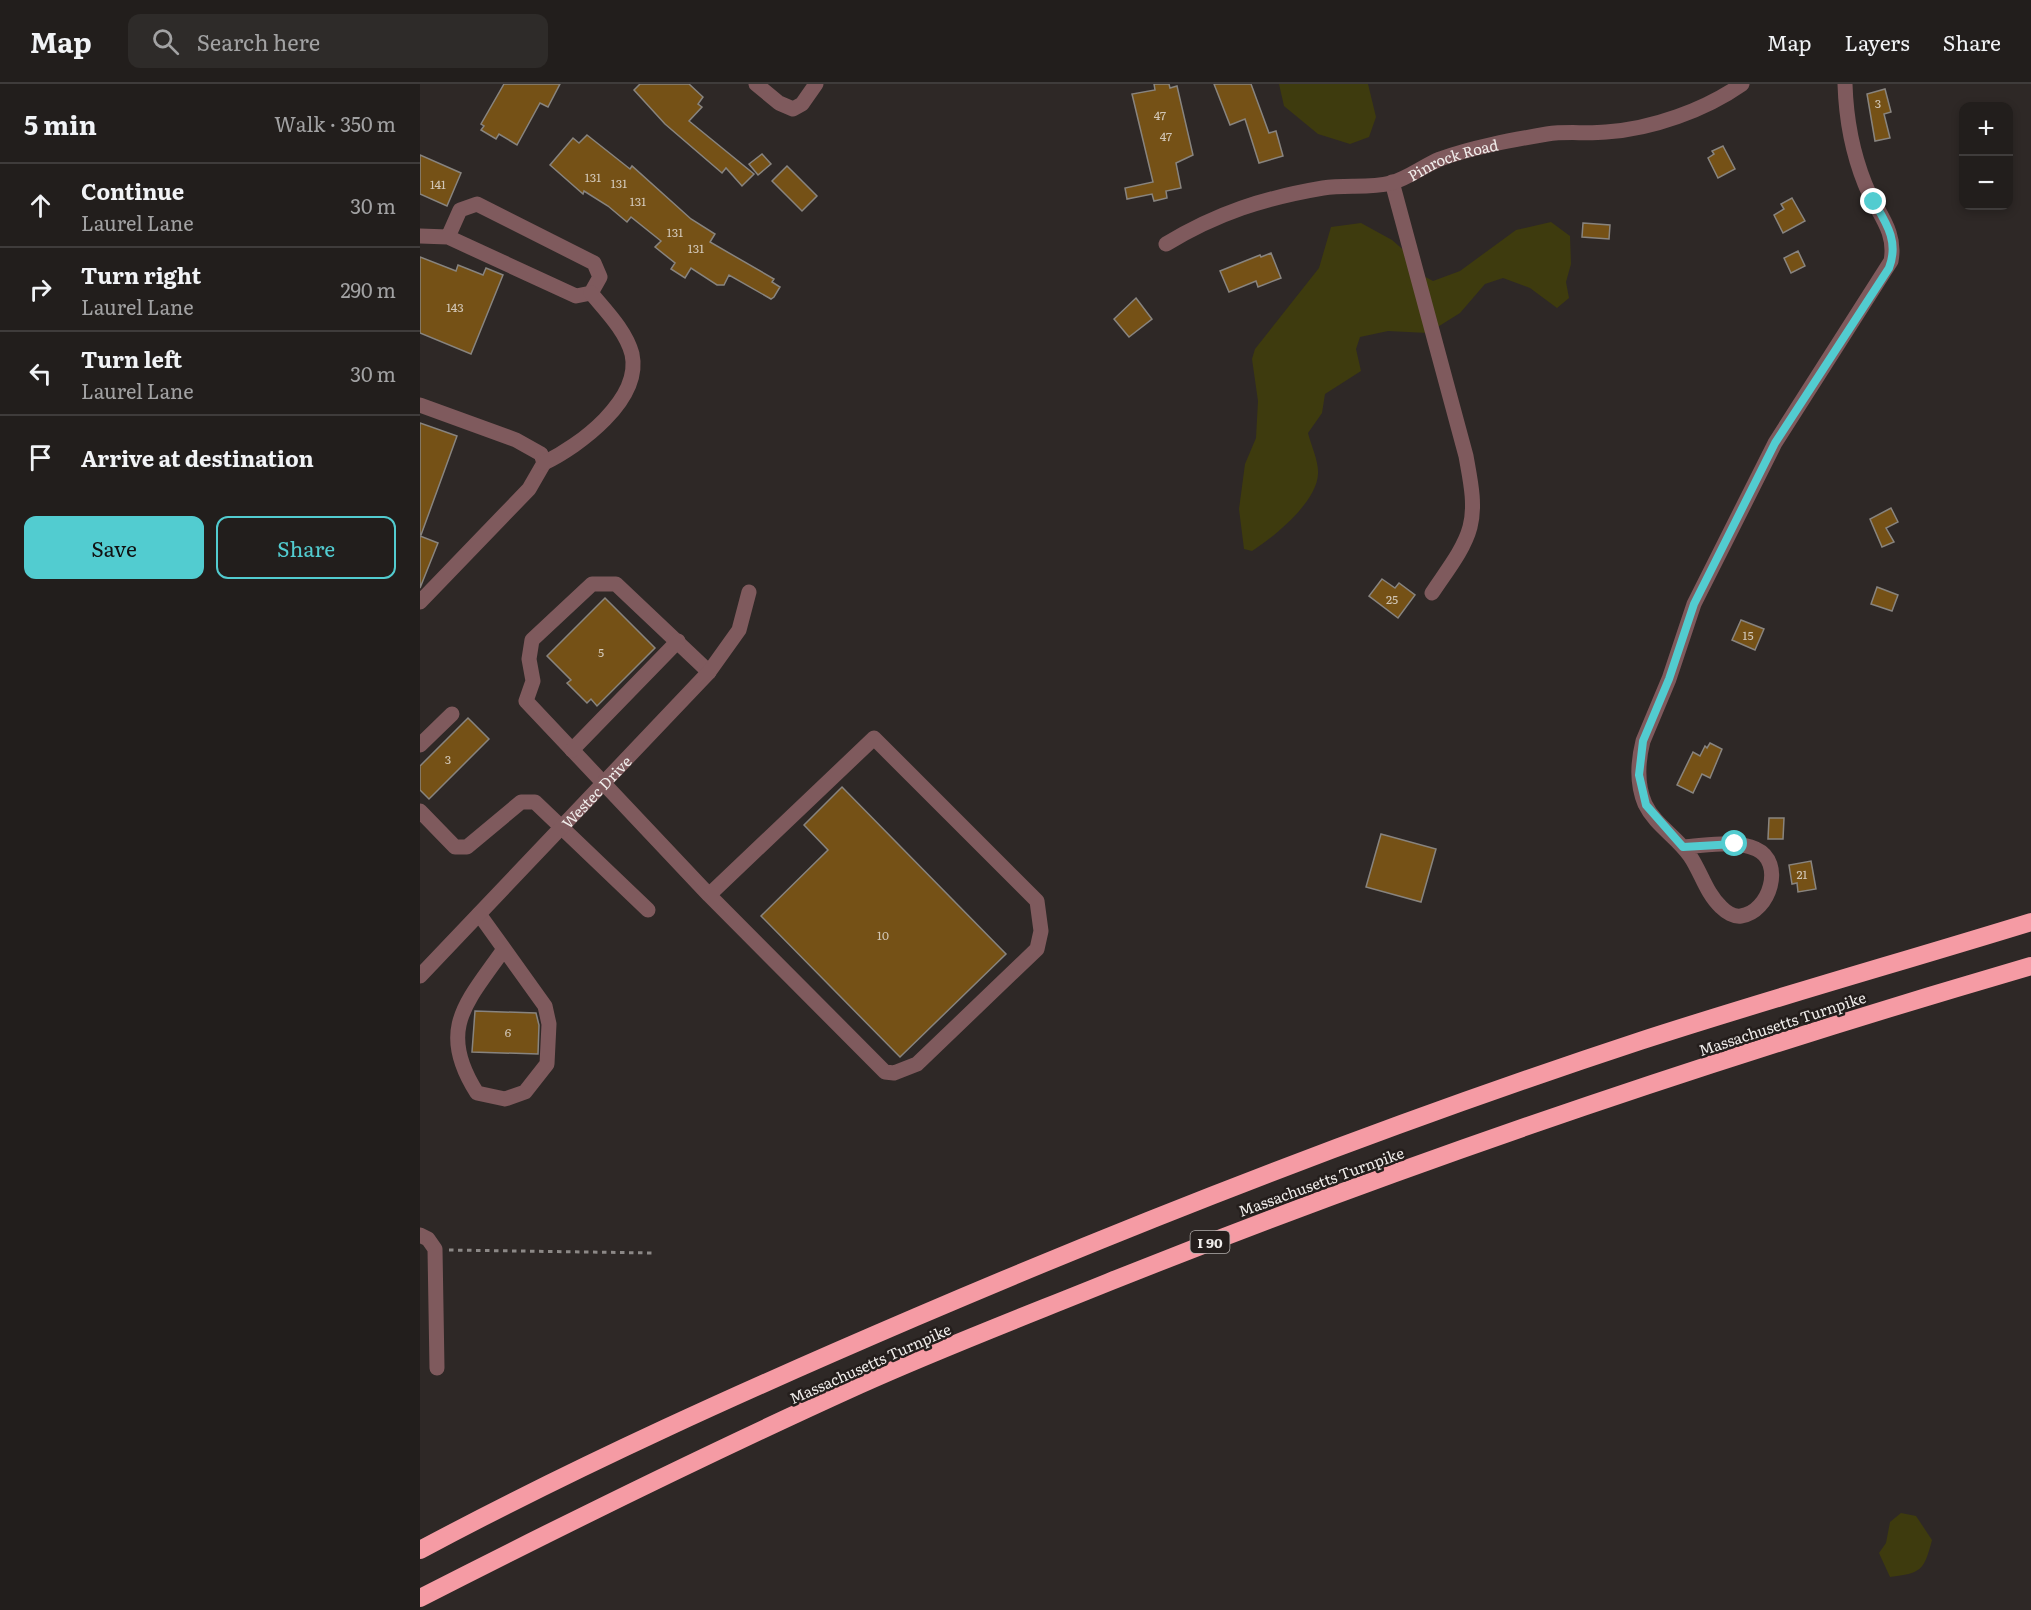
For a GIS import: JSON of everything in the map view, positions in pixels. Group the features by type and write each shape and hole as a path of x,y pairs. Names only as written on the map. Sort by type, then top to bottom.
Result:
{"highway":[{"name":"Massachusetts Turnpike","path":"420,1550 507,1505 778,1376 1213,1194 1420,1116 1643,1040 2031,922"},
{"name":"Massachusetts Turnpike","path":"420,1598 679,1469 861,1384 1162,1260 1318,1200 1648,1084 1884,1009 2031,966"}],"street":[{"path":"756,84 779,103 793,110 802,104 816,84"},
{"name":"Pinrock Road","path":"1166,244 1215,216 1235,208 1322,188 1368,187 1392,182 1437,160 1545,134 1608,132 1689,114 1742,84"},
{"path":"1683,847 1735,844 1755,848 1766,857 1772,871 1771,885 1766,896 1754,910 1745,915 1736,916 1715,900 1683,847 1646,805 1639,775 1643,741 1669,679 1694,604 1775,443 1891,261 1892,236 1862,175 1850,131 1845,84"},
{"path":"1392,182 1466,456 1473,500 1470,527 1458,552 1432,592"},
{"path":"420,236 448,237 576,296 591,293 600,277 594,263 477,204 460,210 448,237"},
{"path":"420,602 529,489 544,463 568,451 600,424 628,392 632,356 621,330 591,293"},
{"path":"420,405 516,440 541,454 544,463"},
{"path":"709,672 616,584 592,584 532,640 529,658 533,681 526,701 603,784 710,894 885,1072 894,1073 917,1064 1036,949 1041,931 1037,901 874,738 710,894"},
{"name":"Westec Drive","path":"420,976 709,672 739,630 748,592"},
{"path":"572,750 678,641"},
{"path":"420,745 452,714"},
{"path":"420,811 455,847 467,847 521,802 535,802 648,910"},
{"path":"479,914 545,1006 549,1024 547,1064 525,1092 505,1099 477,1092 463,1071 456,1044 462,1010 504,949"},
{"path":"420,1235 428,1239 435,1249 438,1368"}],"path":[{"path":"435,1249 654,1253"}],"shaded area":[{"path":"1279,84 1368,84 1376,117 1369,137 1350,144 1318,134 1284,106"},
{"path":"1551,222 1570,236 1571,264 1566,282 1569,298 1557,308 1530,288 1503,278 1485,284 1460,313 1428,333 1388,331 1360,337 1356,349 1361,371 1325,394 1322,413 1308,433 1318,469 1316,485 1310,496 1293,518 1271,537 1252,551 1244,549 1239,509 1245,464 1256,438 1258,401 1252,359 1255,349 1319,268 1331,227 1361,223 1392,240 1407,253 1414,271 1433,281 1460,271 1516,230"},
{"path":"1901,1513 1916,1516 1932,1540 1920,1569 1909,1574 1890,1577 1879,1553 1886,1543 1890,1522"}],"building":[{"path":"504,84 560,84 548,107 540,103 517,145 499,134 496,139 481,130 484,126 481,124"},
{"path":"640,84 689,84 703,97 698,104 702,107 689,121 754,174 742,186 726,168 722,173 665,124 634,90"},
{"path":"1154,84 1169,84 1170,88 1177,86 1193,155 1176,163 1181,188 1166,191 1167,198 1154,201 1152,194 1127,199 1125,188 1153,182 1132,94 1155,90"},
{"path":"1214,84 1251,84 1269,133 1276,131 1283,156 1259,163 1245,119 1230,125"},
{"path":"1885,89 1891,112 1884,114 1890,138 1875,141 1867,94"},
{"path":"587,135 630,169 632,166 691,219 715,234 710,242 774,279 772,282 780,287 774,297 771,299 729,275 724,285 717,285 691,268 685,278 671,269 675,263 655,247 661,241 631,217 627,222 608,206 584,191 583,194 550,165 573,138 579,143"},
{"path":"1723,146 1735,169 1718,178 1708,158 1714,154 1712,151"},
{"path":"762,154 771,164 758,175 749,164"},
{"path":"420,155 461,173 447,206 420,194"},
{"path":"787,166 817,196 802,211 772,181"},
{"path":"1792,198 1805,221 1783,233 1774,215 1784,209 1781,204"},
{"path":"1583,223 1610,225 1609,239 1582,237"},
{"path":"1798,251 1805,266 1791,273 1784,258"},
{"path":"1271,253 1281,278 1258,287 1256,281 1229,292 1220,271"},
{"path":"420,257 456,271 458,265 483,275 486,268 503,275 471,354 420,333"},
{"path":"1136,298 1152,319 1129,337 1114,319"},
{"path":"420,423 457,436 421,535 420,535"},
{"path":"1891,508 1898,522 1886,528 1894,542 1882,547 1870,519"},
{"path":"420,536 438,543 420,588"},
{"path":"1382,579 1395,588 1399,583 1415,595 1398,618 1369,596"},
{"path":"1877,587 1898,595 1892,611 1871,604"},
{"path":"605,598 655,648 597,706 591,699 587,703 567,683 571,680 547,656"},
{"path":"1741,620 1764,629 1755,650 1732,640"},
{"path":"468,718 489,739 429,799 420,790 420,766"},
{"path":"1710,743 1722,749 1710,778 1702,774 1693,793 1677,785 1693,752 1700,756 1705,746 1707,748"},
{"path":"842,787 1006,954 900,1057 761,916 828,850 804,825"},
{"path":"1769,818 1784,818 1783,839 1768,839"},
{"path":"1381,834 1436,849 1421,902 1366,887"},
{"path":"1811,861 1816,889 1798,892 1797,883 1792,884 1789,865"},
{"path":"475,1011 536,1013 539,1025 538,1054 472,1052"}],"route":[{"path":"1735,844 1683,847 1675,840 1652,815 1642,796 1639,775 1640,752 1676,661 1694,604 1775,443 1861,306 1889,268 1893,253 1892,236 1874,202"}]}
